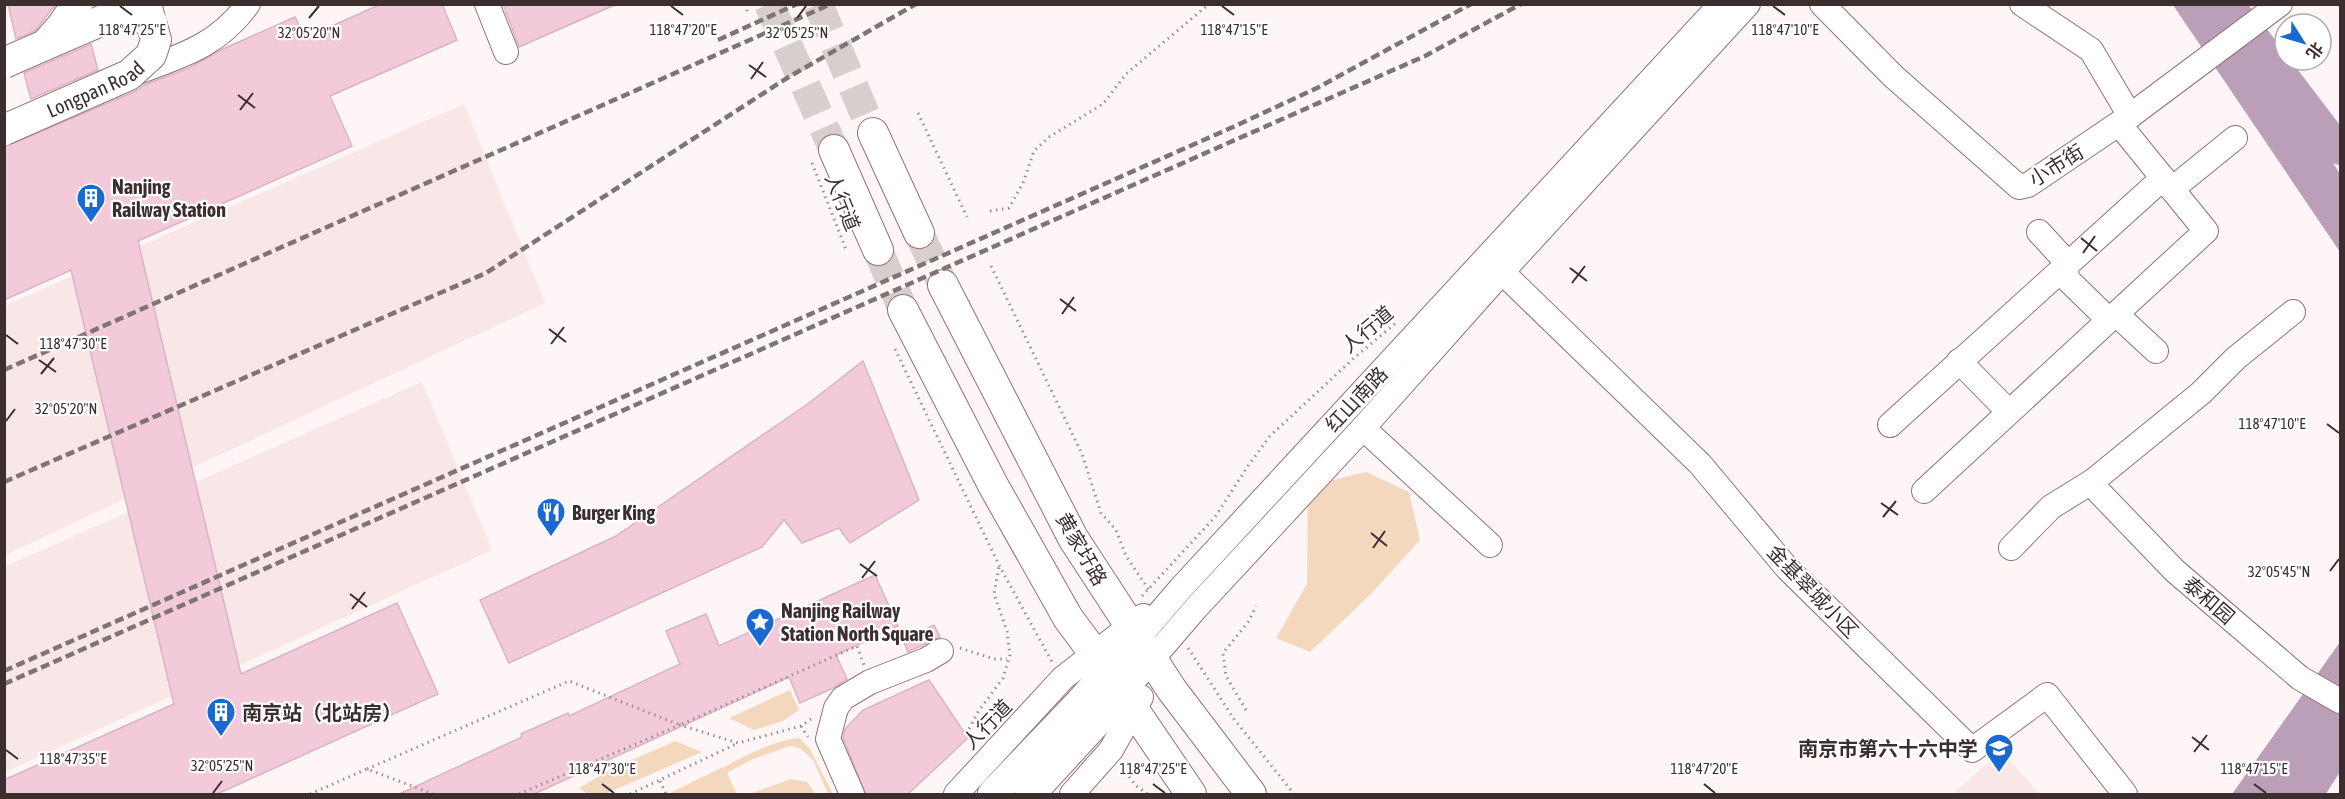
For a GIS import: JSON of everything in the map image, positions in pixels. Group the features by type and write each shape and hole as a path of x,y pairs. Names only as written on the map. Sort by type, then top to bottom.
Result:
{"main road":[{"name":"Longpan Road","path":"45,45 62,27 77,4"},
{"name":"Longpan Road","path":"4,63 117,14 149,13 156,40 151,55 129,75 4,130"},
{"path":"873,133 919,233"},
{"path":"823,156 878,250"},
{"name":"黄家圩路","path":"943,285 1073,538 1181,702 1251,795"},
{"path":"903,310 993,485 1068,618 1191,795"},
{"name":"红山南路","path":"1030,795 1114,682 1140,640"},
{"name":"红山南路","path":"993,795 1114,682"}],"street":[{"path":"129,75 213,41 229,28 248,4"},
{"path":"487,4 506,52"},
{"name":"红山南路","path":"1140,640 1181,588 1721,4"},
{"name":"红山南路","path":"1140,640 1174,633 1748,4"},
{"name":"小市街","path":"1822,4 1893,76 2019,187 2028,185 2124,120 2280,4"},
{"path":"1924,490 2206,231 2167,183 2124,120 2091,50 2022,4"},
{"path":"1890,425 1959,361 2167,183 2235,138"},
{"path":"2039,232 2061,257 2068,280 2156,351"},
{"name":"金基翠城小区","path":"1502,272 1700,464 1787,568 1972,750 2047,694 2125,795"},
{"path":"2011,548 2051,507 2093,481 2201,393 2236,358 2293,312"},
{"path":"1959,361 2009,412"},
{"path":"1363,428 1490,545"},
{"name":"泰和园","path":"2093,481 2103,497 2175,571 2300,678 2340,701"},
{"path":"1071,795 1111,750 1114,682 1140,640 1154,597 1181,588"},
{"path":"852,795 828,739 836,708 843,698 870,682 926,660 940,651"},
{"path":"956,795 1063,678 1114,682"}],"path":[{"path":"744,4 747,11"},
{"path":"990,211 1009,208 1023,183 1034,151 1049,137 1103,104 1126,74 1209,4"},
{"path":"918,113 967,217"},
{"name":"人行道","path":"823,156 847,252"},
{"path":"991,266 1082,454 1101,513 1116,530 1126,556 1154,597"},
{"name":"人行道","path":"1140,640 1154,597 1215,518 1270,436 1354,358 1396,323"},
{"path":"891,341 999,565 1057,672 1063,678"},
{"path":"971,753 972,743 968,730 1003,678 1010,655 1007,631 994,594 999,565"},
{"path":"1246,710 1226,676 1223,653 1249,621 1256,606"},
{"path":"1174,633 1234,719 1294,795"},
{"path":"940,651 946,645 977,655 1007,659"},
{"path":"519,795 857,646 870,682"},
{"path":"310,795 569,681 680,725 738,743"},
{"path":"630,795 738,743 801,726 821,713 836,708"},
{"path":"1111,750 1136,786 1148,795"},
{"path":"367,769 433,795"},
{"path":"660,781 666,795"}],"shaded area":[{"path":"2173,5 2225,5 2276,73 2340,174 2340,252"},
{"path":"464,104 545,303 5,555 4,306"},
{"path":"422,382 492,550 5,772 4,567"},
{"path":"1366,472 1409,492 1420,540 1370,595 1310,652 1276,638 1307,584 1308,486"},
{"path":"2340,642 2340,747 2308,794 2232,794"},
{"path":"790,690 799,710 783,721 754,730 729,718"},
{"path":"800,738 810,749 833,794 828,794 813,760 801,749 790,746 753,759 727,773 737,794 670,793 723,767 725,771 724,767 761,749"},
{"path":"675,741 702,752 605,794 587,794 579,788 610,770"},
{"name":"南京市第六十六中学","path":"2001,751 2040,794 1953,794"},
{"path":"791,779 807,782 816,794 749,794"}],"building":[{"path":"8,4 56,4 35,31 16,39"},
{"path":"381,4 442,4 457,40 330,96 352,146 138,241 241,674 397,603 438,694 215,795 4,795 4,780 174,704 71,270 4,300 4,147 136,91 144,85 189,68 223,49 295,17 305,38"},
{"path":"503,4 617,4 519,47"},
{"path":"91,44 98,70 31,99 24,73"},
{"path":"863,361 919,500 850,543 839,528 802,543 784,520 762,547 509,663 480,600 616,536 809,403"},
{"path":"875,575 898,626 836,655 847,679 833,688 800,703 789,677 532,795 397,795 522,737 521,734 568,713 569,716 680,664 666,631 706,614 719,646"},
{"path":"934,625 940,637 908,652 903,640"},
{"path":"929,680 968,738 907,795 866,795 843,738 845,729 863,710"}],"waterway":[{"path":"2229,4 2340,150"},
{"path":"2308,794 2340,744"}],"tunnel":[{"path":"769,4 834,150"},
{"path":"818,4 873,133"},
{"path":"919,233 943,285"},
{"path":"878,250 903,310"}],"railway":[{"path":"718,40 797,4"},
{"path":"4,370 831,4"},
{"path":"4,482 486,273 787,78 916,4"},
{"path":"4,671 1233,127 1317,88 1471,4"},
{"path":"4,684 1425,56 1521,4"}],"place":[{"name":"Nanjing Railway Station","path":"91,224"},
{"name":"Burger King","path":"551,538"},
{"name":"Nanjing Railway Station North Square","path":"760,648"},
{"name":"南京站（北站房）","path":"221,738"},
{"name":"南京市第六十六中学","path":"1999,774"}]}
